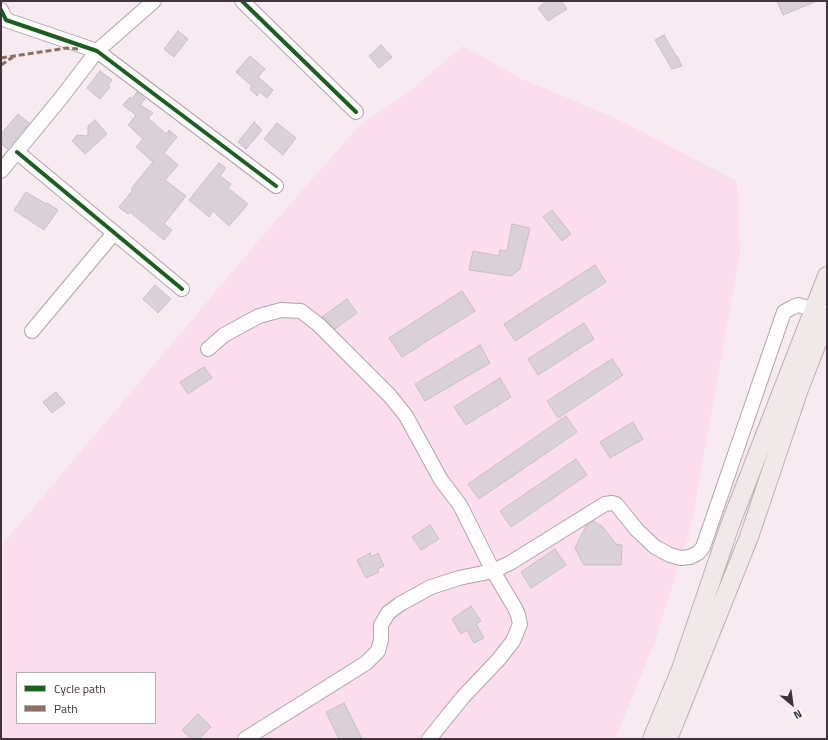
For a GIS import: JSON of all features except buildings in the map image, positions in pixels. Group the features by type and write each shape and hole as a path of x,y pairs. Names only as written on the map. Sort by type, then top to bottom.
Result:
{"main road":[{"path":"668,739 749,537 823,313 827,276"},
{"path":"652,739 680,669 730,525 823,313"}],"street":[{"path":"1,171 61,98 97,51 154,1"},
{"path":"242,1 356,112"},
{"path":"1,10 6,20 97,51 276,186"},
{"path":"17,152 182,289"},
{"path":"32,331 114,232"},
{"path":"253,736 366,663 378,651 381,640 381,625 388,613 400,604 431,587 459,578 493,571 510,563 605,504 616,504 637,530 660,549 670,555 681,558 698,554 703,547 784,312 798,305 823,313"},
{"path":"208,349 224,335 259,316 281,310 301,311 319,325 390,396 406,416 441,480 460,505 493,571 518,615 520,624 514,641 463,697 430,739"}],"shaded area":[{"path":"463,46 520,78 617,119 737,181 740,252 692,522 655,642 615,739 1,739 1,546 277,219 359,126 407,93"}],"marked path":[{"path":"1,58 67,48 78,49"},
{"path":"1,65 13,57"}],"cycle path":[{"path":"242,1 356,112"},
{"path":"1,10 6,20 97,51 276,186"},
{"path":"17,152 182,289"}]}
